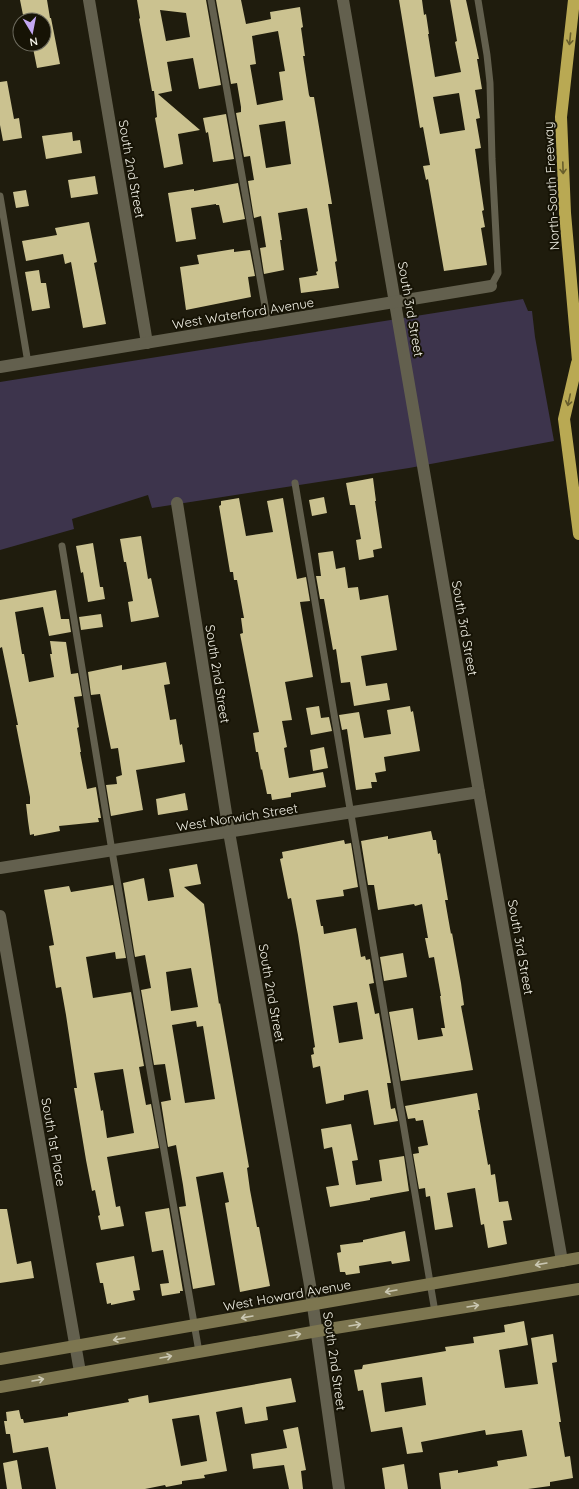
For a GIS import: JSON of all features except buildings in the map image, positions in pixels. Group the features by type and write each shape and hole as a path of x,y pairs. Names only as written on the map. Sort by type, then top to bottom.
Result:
{"highway":[{"name":"North-South Freeway","path":"574,0 562,117 564,213 578,367 564,419 579,534"}],"main road":[{"name":"West Howard Avenue","path":"0,1359 579,1258"},
{"path":"0,1387 317,1331 434,1312 579,1292"}],"street":[{"name":"South 2nd Street","path":"89,0 147,343"},
{"name":"South 3rd Street","path":"342,0 562,1261"},
{"name":"West Waterford Avenue","path":"0,367 491,286"},
{"name":"South 2nd Street","path":"177,502 229,832 313,1305 339,1489"},
{"name":"West Norwich Street","path":"0,868 479,792"},
{"name":"South 1st Place","path":"0,916 80,1372"}],"lane":[{"path":"211,0 268,323"},
{"path":"478,0 490,83 498,273 491,286"},
{"path":"0,196 28,363"},
{"path":"294,483 434,1312"},
{"path":"62,546 112,851 199,1352"}],"shaded area":[{"path":"523,299 528,311 532,311 535,337 554,441 409,468 152,508 148,495 72,519 74,529 0,550 0,382"}]}
